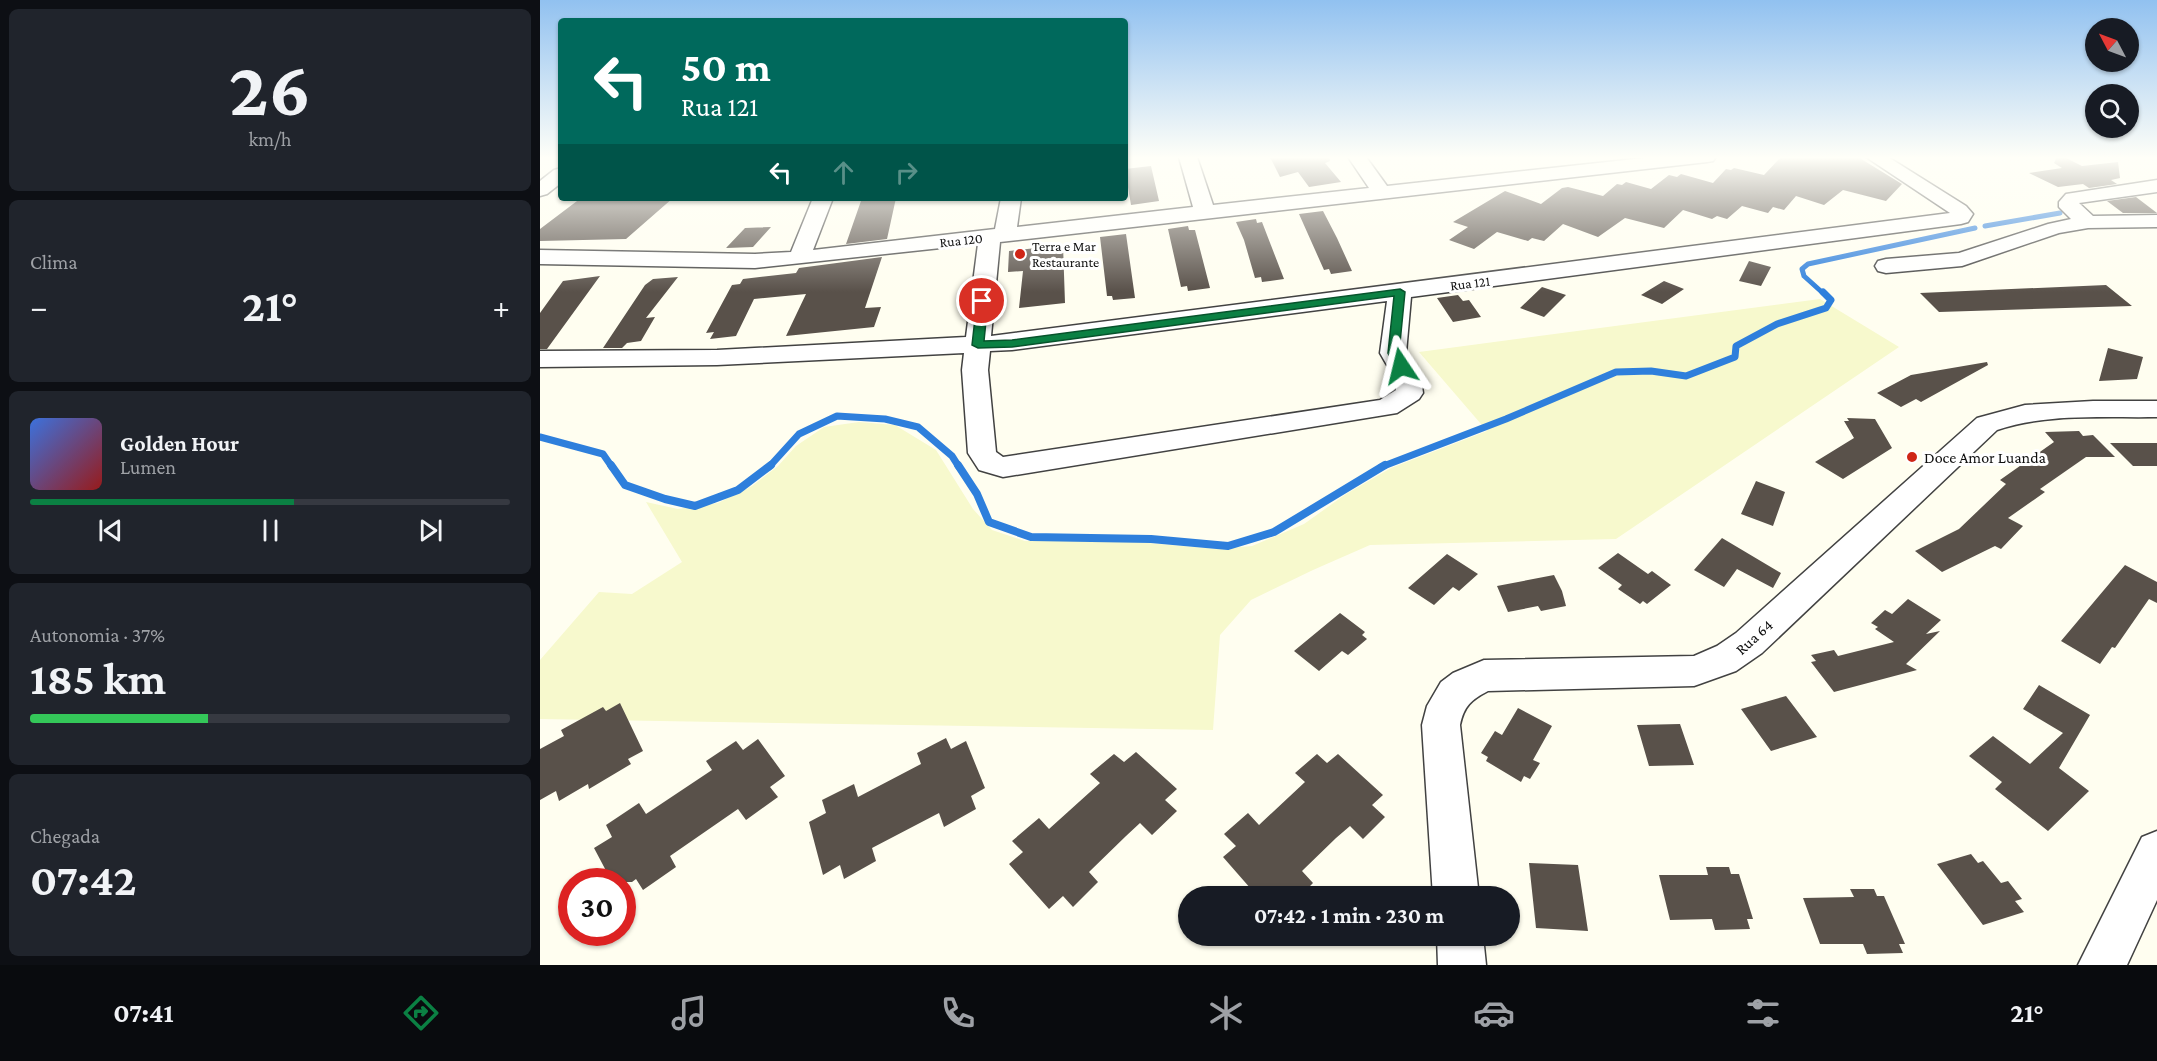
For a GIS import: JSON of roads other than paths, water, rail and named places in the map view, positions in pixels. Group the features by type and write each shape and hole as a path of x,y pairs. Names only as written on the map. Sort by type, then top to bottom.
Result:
{"street":[{"path":"799,258 821,202"},
{"path":"1010,202 998,236 975,370 982,453 989,463 1003,467 1387,407 1410,393 1408,379 1393,353 1400,292"},
{"path":"1202,202 1205,213"},
{"name":"Rua 120","path":"540,257 744,261 799,258 1293,202"},
{"path":"1946,202 1974,224 2010,242"},
{"path":"2069,202 2069,207 2088,222"},
{"path":"1886,266 1962,259 2055,228 2088,222 2157,222"},
{"name":"Rua 121","path":"540,359 628,362 1023,342 1400,292 1974,224"},
{"name":"Rua 64","path":"1455,886 1441,725 1444,705 1461,686 1484,676 1694,671 1715,665 1734,656 1749,643 1987,424 2012,415 2039,412 2157,409"},
{"path":"2102,965 2157,852"},
{"path":"1461,946 1462,965"}],"waterway":[{"path":"1985,226 2060,213"},
{"path":"1824,294 1804,276 1802,269 1808,264 1975,228"},
{"path":"1383,466 1506,419 1616,372 1651,371 1686,376 1735,357 1736,346 1777,324 1826,308 1831,300 1823,292"},
{"path":"770,465 799,434 837,416 885,419 918,427 952,456 959,467"},
{"path":"540,437 603,454 612,467"},
{"path":"611,465 625,485 665,499 695,506 738,490 770,465"},
{"path":"958,465 977,494 989,522 1031,537 1151,539 1228,546 1274,532 1383,466"}],"place":[{"name":"Terra e Mar Restaurante","path":"1020,254"},
{"name":"Doce Amor Luanda","path":"1912,457"}]}
